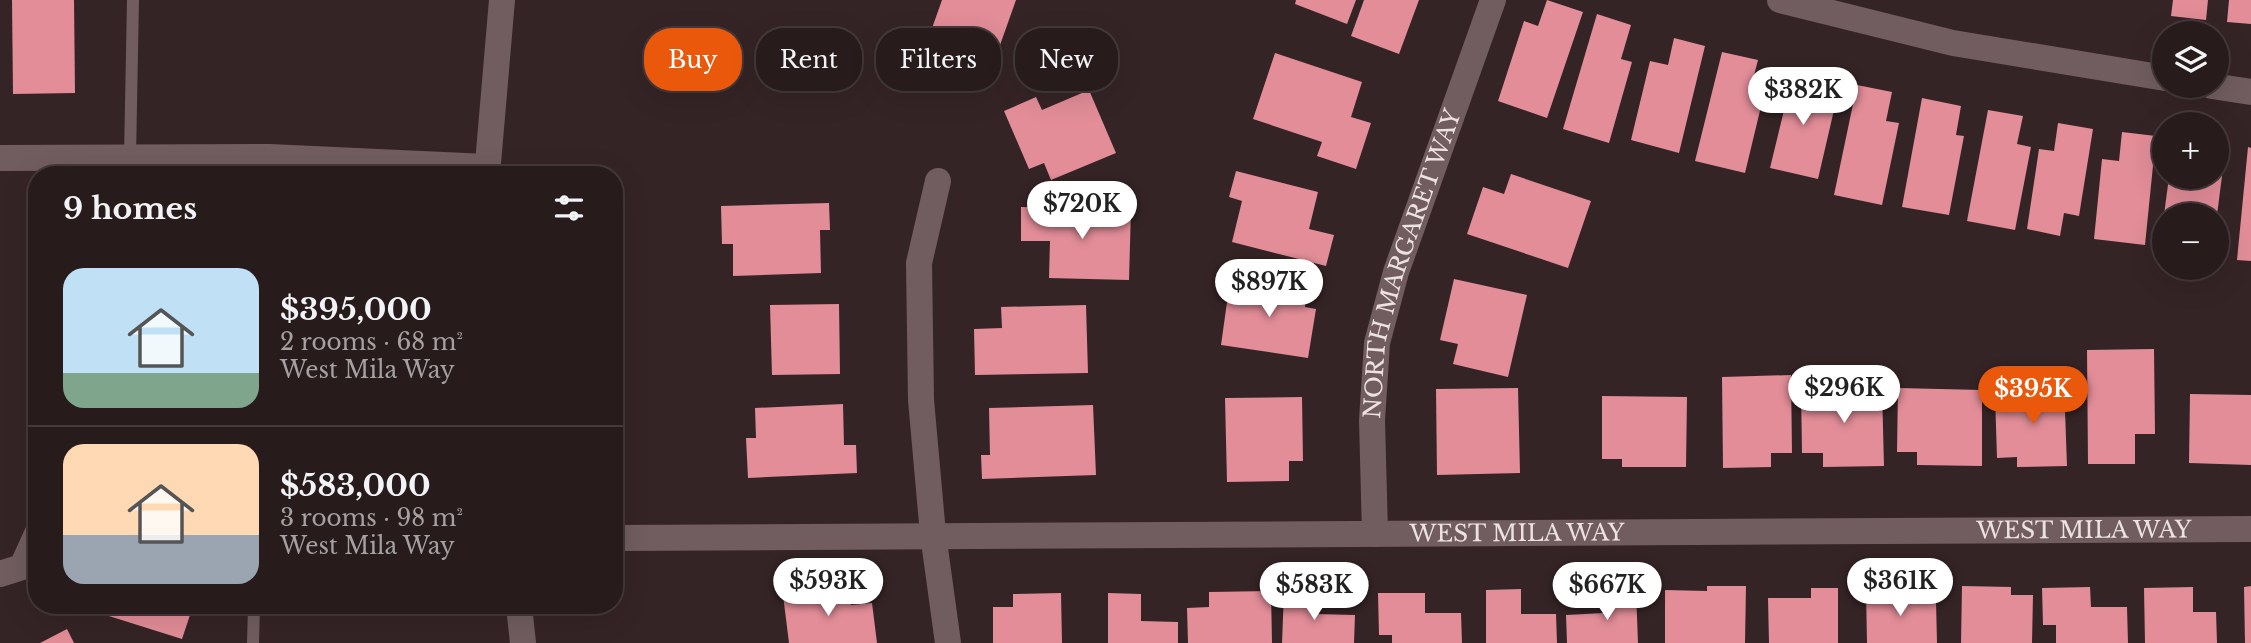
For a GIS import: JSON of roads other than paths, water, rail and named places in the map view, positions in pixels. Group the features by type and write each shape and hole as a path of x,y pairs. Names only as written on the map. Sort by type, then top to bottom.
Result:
{"street":[{"path":"487,166 502,0"},
{"name":"NORTH MARGARET WAY","path":"1375,534 1372,420 1377,343 1396,272 1493,0"},
{"path":"1780,0 1953,43 2152,76"},
{"path":"2229,89 2251,92"},
{"path":"0,158 39,166 130,157 268,166"},
{"path":"938,181 919,263 921,400 933,534 948,643"},
{"name":"WEST MILA WAY","path":"623,538 2251,528"},
{"path":"11,571 28,547"},
{"path":"520,614 523,643"}],"lane":[{"path":"130,157 133,0"},
{"path":"253,643 254,614"}]}
